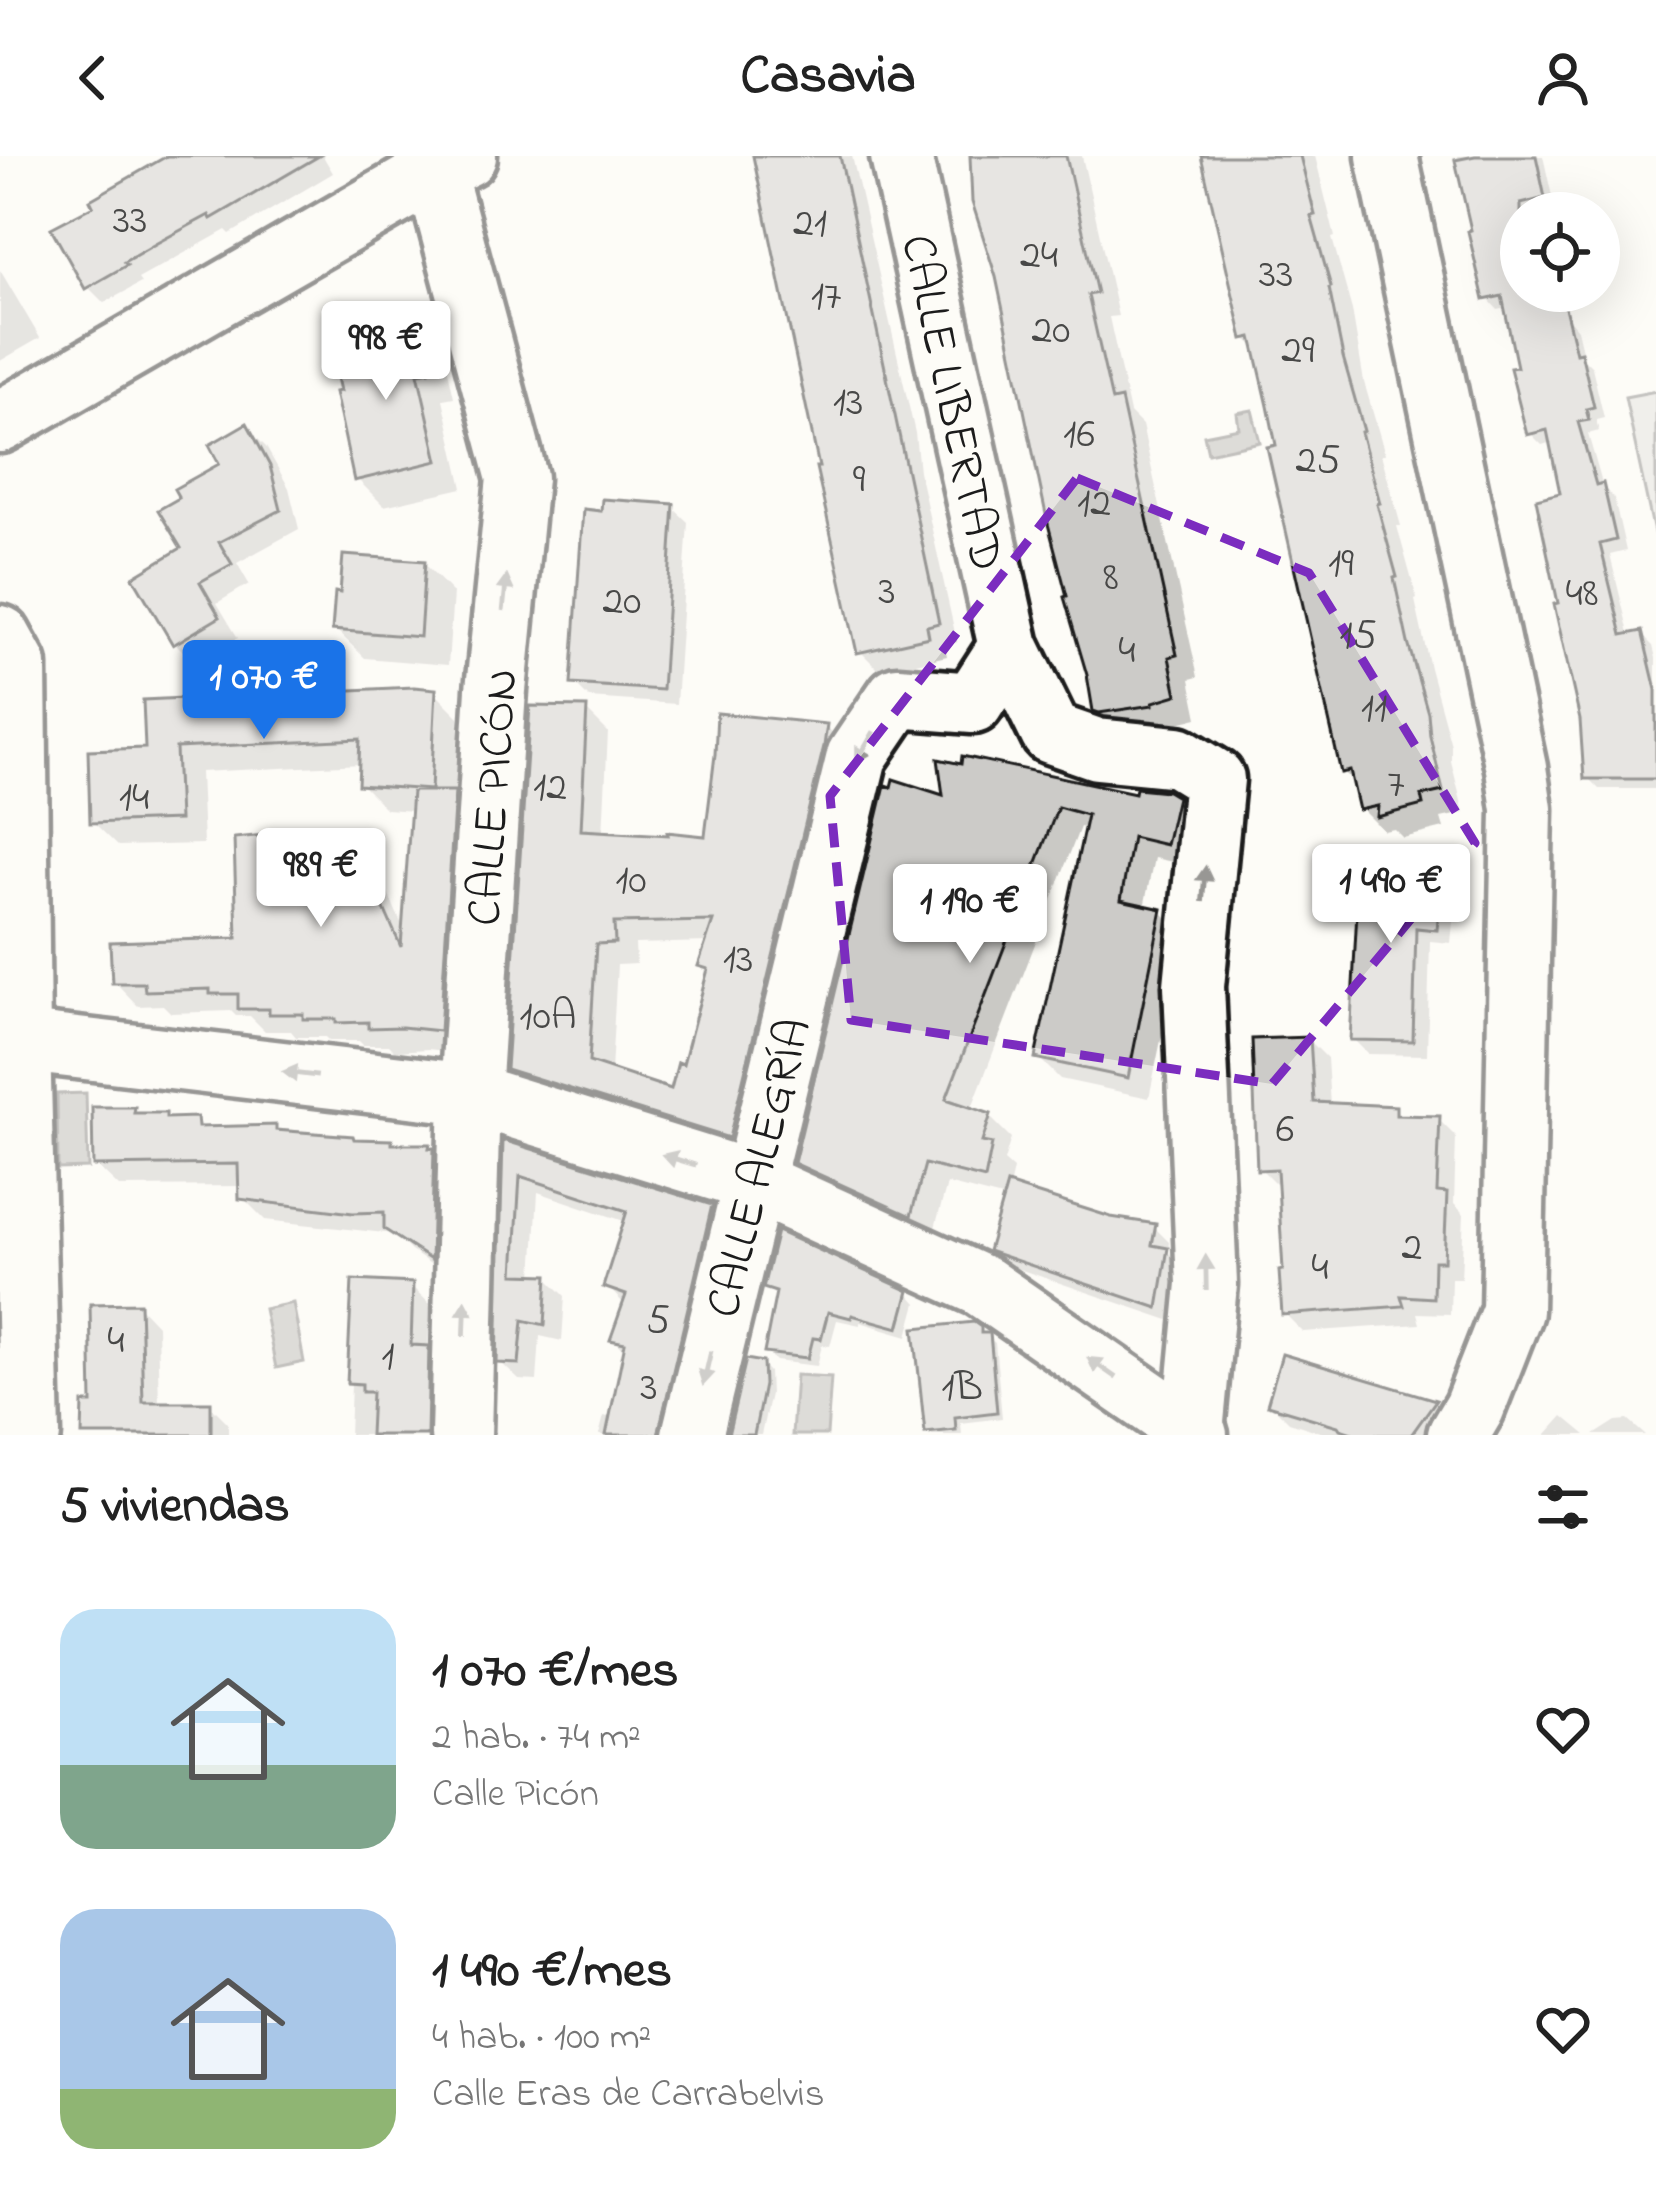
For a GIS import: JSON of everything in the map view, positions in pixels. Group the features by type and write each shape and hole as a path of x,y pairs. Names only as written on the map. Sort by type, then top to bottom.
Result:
{"street":[{"name":"CALLE LIBERTAD","path":"901,156 1009,647 1051,733"},
{"path":"1387,156 1522,809 1511,1311 1474,1408 1458,1435"},
{"path":"0,422 451,163"},
{"name":"CALLE PICÓN","path":"451,163 517,478 496,690 470,1094 461,1435"},
{"path":"0,636 16,665 10,1040 30,1435"},
{"path":"1009,647 973,703 1097,748 1178,757 1214,779 1194,986 1207,1284 1195,1433"},
{"name":"CALLE ALEGRÍA","path":"692,1435 857,756 897,697 973,703"},
{"path":"10,1040 470,1094 752,1181 982,1286 1195,1433"}],"highlighted area":[{"path":"1077,478 1309,573 1475,843 1272,1084 851,1020 830,796"}],"shaded area":[{"path":"1656,391 1656,542 1625,397"},
{"path":"1252,410 1260,442 1208,453 1204,435 1239,428 1237,413"},
{"path":"86,1093 88,1168 58,1169 57,1094"},
{"path":"293,1303 304,1362 276,1368 264,1309"},
{"path":"796,1375 831,1377 827,1435 792,1435"}],"building":[{"path":"167,156 319,156 211,219 209,215 157,243 85,289 51,228"},
{"path":"753,156 840,156 939,623 927,626 929,637 857,653"},
{"path":"970,156 1066,156 1097,293 1088,295 1112,401 1121,399 1177,655 1169,657 1177,695 1153,705 1093,711 996,277 972,202"},
{"path":"1201,156 1300,156 1443,791 1421,796 1423,805 1377,817 1378,806 1359,810 1350,771 1341,773 1267,447 1276,445 1268,406 1252,337 1243,339"},
{"path":"1536,156 1544,192 1500,192 1500,296 1484,300 1455,160"},
{"path":"1505,312 1566,312 1594,407 1586,409 1589,420 1578,422 1596,485 1603,483 1616,540 1600,544 1622,635 1642,631 1656,690 1656,779 1584,779 1580,720 1536,499 1560,493 1547,430 1527,435 1510,368 1517,367"},
{"path":"416,313 429,371 418,373 438,461 354,481 332,355 374,349 372,338"},
{"path":"247,423 270,466 281,510 219,542 232,564 200,582 220,617 173,645 133,577 181,548 158,510 179,498 174,489 219,464 209,445"},
{"path":"602,499 674,504 662,690 571,684 583,509 601,511"},
{"path":"343,555 425,561 420,637 332,630"},
{"path":"436,689 431,790 358,785 360,739 176,748 179,820 90,823 88,750 145,748 143,700"},
{"path":"530,706 587,707 581,830 705,836 717,713 827,724 729,1138 506,1069","holes":["713,921 698,966 708,969 683,1064 678,1062 671,1089 589,1062 596,944 615,943 614,923"]},
{"path":"962,756 1135,793 1136,788 1167,791 1177,797 1166,845 1132,837 1121,900 1162,909 1128,1078 1035,1058 1087,815 1058,807 946,1099 991,1114 982,1142 992,1144 985,1179 925,1164 911,1216 794,1163 885,785 891,787 893,779 943,795 938,759 961,764"},
{"path":"412,791 455,791 440,1031 368,1028 368,1022 336,1023 336,1019 303,1019 303,1014 269,1014 269,1009 238,1009 238,994 210,994 210,989 145,991 144,983 112,983 110,942 237,938 234,838 348,827 401,947"},
{"path":"1374,856 1443,862 1437,930 1416,928 1413,1041 1350,1040 1358,892 1371,893"},
{"path":"1310,1037 1314,1102 1396,1106 1396,1115 1440,1116 1437,1192 1447,1193 1444,1261 1434,1261 1433,1298 1401,1296 1404,1306 1282,1315 1277,1169 1257,1170 1252,1039"},
{"path":"92,1107 135,1107 134,1113 197,1117 198,1127 276,1125 276,1130 430,1144 434,1148 431,1260 384,1229 384,1212 353,1213 239,1199 238,1164 93,1166"},
{"path":"503,1140 712,1205 658,1435 606,1435 625,1343 610,1340 626,1295 603,1287 627,1211 520,1176 514,1274 548,1275 545,1325 523,1320 519,1364 497,1363"},
{"path":"1007,1184 1111,1217 1156,1224 1152,1245 1168,1248 1158,1308 988,1251"},
{"path":"777,1231 909,1291 899,1328 828,1312 821,1339 813,1338 808,1358 764,1353 776,1292 763,1288"},
{"path":"352,1280 413,1283 411,1345 429,1346 427,1435 370,1435 372,1392 362,1392 362,1384 347,1383"},
{"path":"140,1303 143,1402 211,1402 211,1435 82,1435 83,1403 92,1403 90,1304"},
{"path":"974,1322 981,1333 990,1333 997,1412 955,1417 956,1430 925,1433 914,1328"},
{"path":"1282,1354 1436,1400 1411,1435 1358,1435 1267,1405"},
{"path":"746,1359 763,1362 764,1385 754,1435 728,1435"}]}
